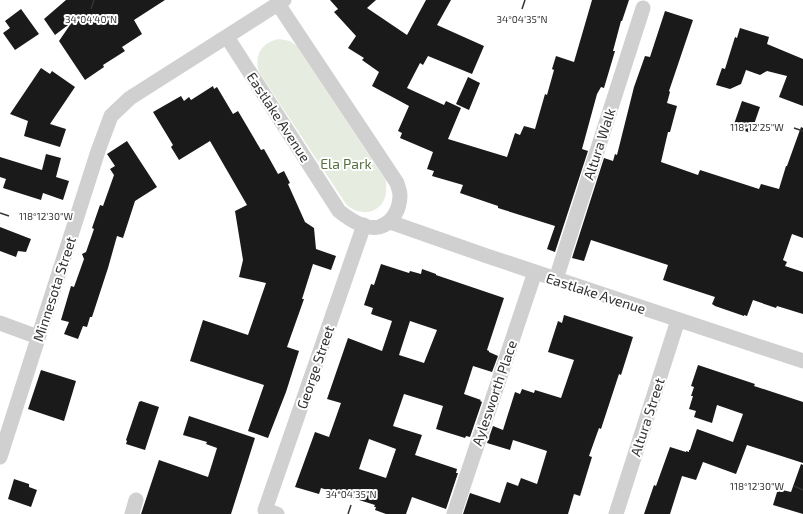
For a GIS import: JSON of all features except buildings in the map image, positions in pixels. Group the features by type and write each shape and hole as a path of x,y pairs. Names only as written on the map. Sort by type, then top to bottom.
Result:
{"street":[{"name":"Minnesota Street","path":"0,457 98,151 111,116 130,98 281,2"},
{"path":"281,2 397,183 400,194 398,211 390,222"},
{"name":"Altura Walk","path":"556,280 642,8"},
{"name":"Eastlake Avenue","path":"227,37 339,211 349,219 364,225 378,227 390,222 556,280 803,361"},
{"name":"George Street","path":"271,512 364,225"},
{"name":"Aylesworth Place","path":"454,514 535,272"},
{"name":"Altura Street","path":"616,514 678,320"},
{"path":"0,323 38,337"}],"green space":[{"name":"Ela Park","path":"279,39 290,41 297,46 386,181 385,198 381,205 376,209 361,212 350,208 346,204 259,72 257,60 260,51 268,43"}]}
